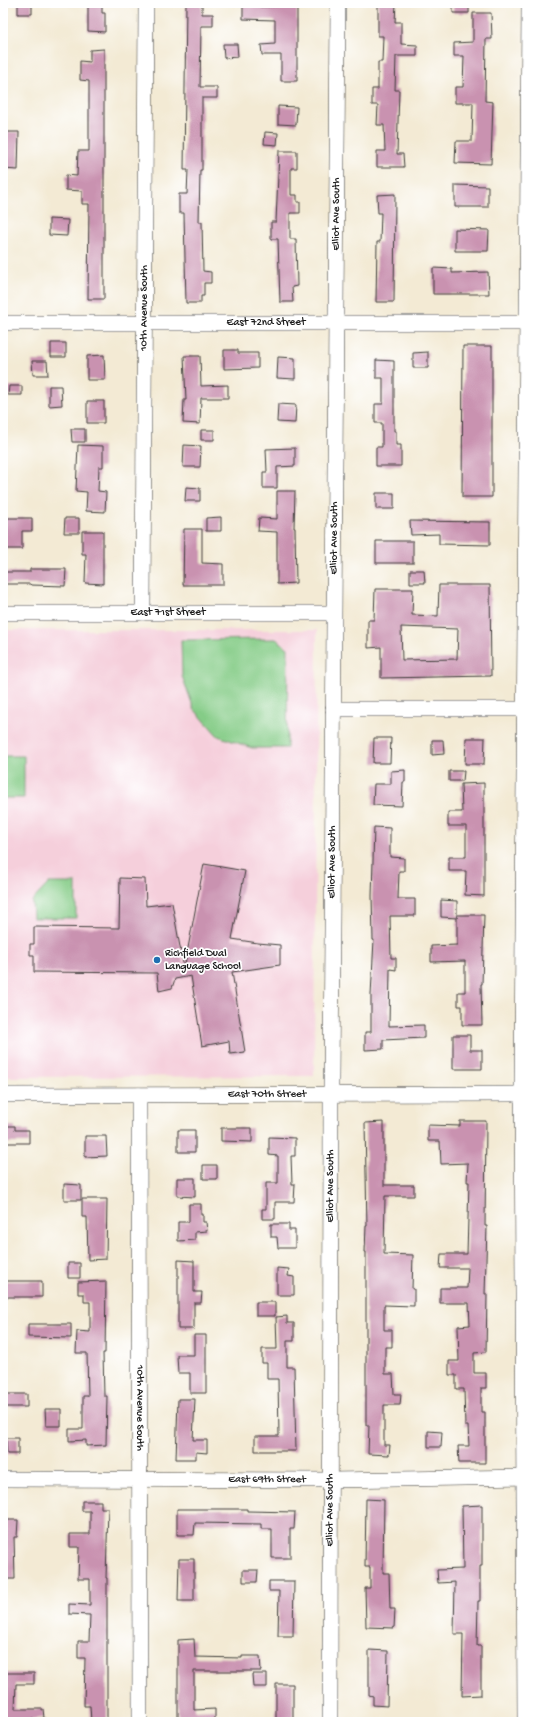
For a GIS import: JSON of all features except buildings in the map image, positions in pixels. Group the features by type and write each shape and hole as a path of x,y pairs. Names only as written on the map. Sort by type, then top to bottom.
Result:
{"street":[{"name":"10th Avenue South","path":"143,613 146,3"},
{"name":"Elliot Ave South","path":"330,1722 333,613 338,3"},
{"path":"525,1722 527,1477 526,1094 529,3"},
{"name":"East 72nd Street","path":"3,323 529,323"},
{"name":"East 71st Street","path":"3,613 333,613"},
{"path":"333,709 527,709"},
{"name":"10th Avenue South","path":"139,1094 140,1722"},
{"name":"East 70th Street","path":"3,1095 526,1094"},
{"name":"East 69th Street","path":"3,1479 140,1481 527,1477"}],"shaded area":[{"path":"3,630 317,630 314,1076 3,1077"}],"green space":[{"path":"276,639 288,648 287,748 252,748 218,736 194,709 182,676 181,640"},
{"path":"3,756 24,756 24,798 3,798"},
{"path":"49,883 76,883 76,918 33,918 32,901"}],"place":[{"name":"Richfield Dual Language School","path":"157,960"}]}
